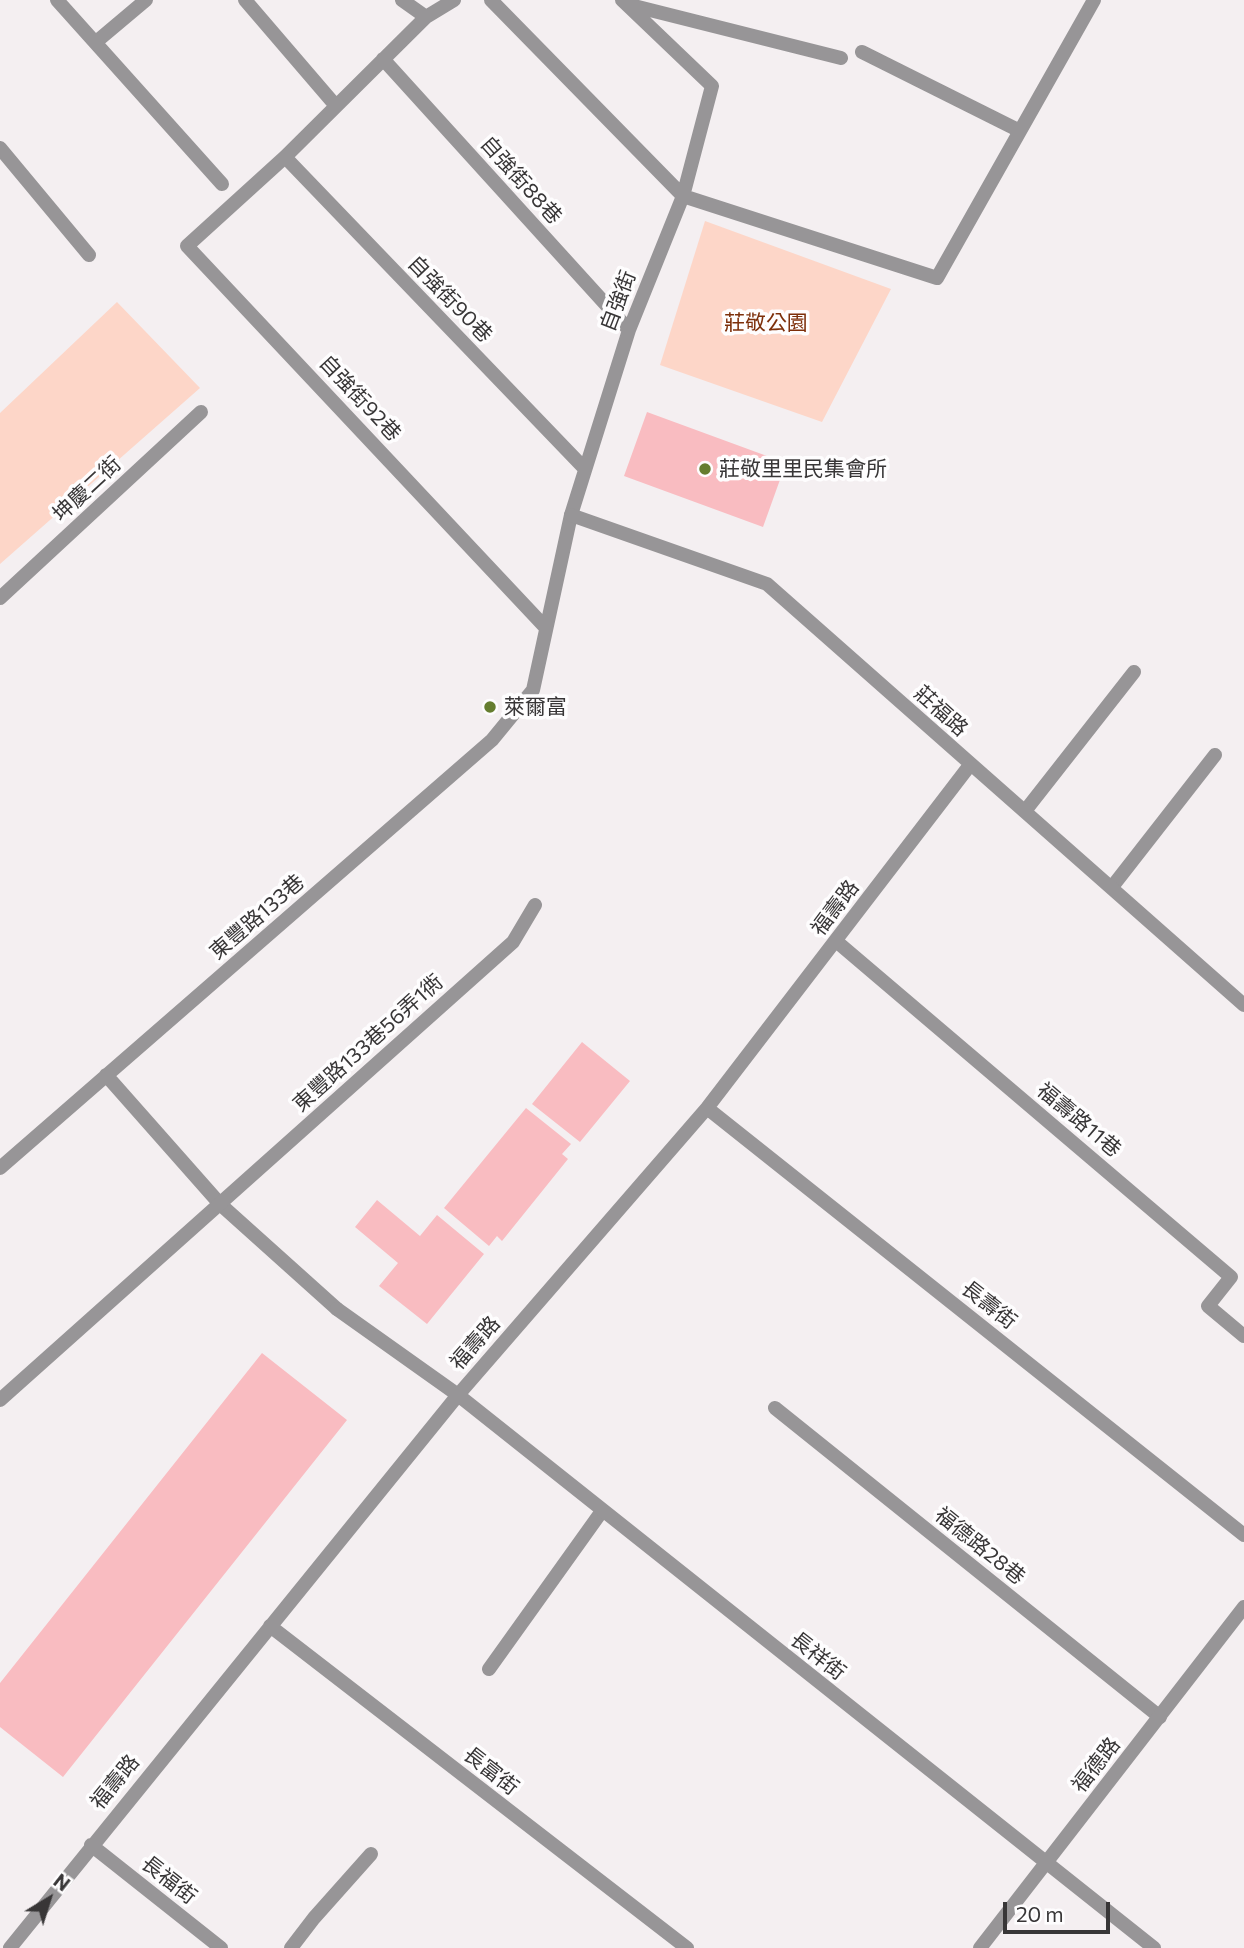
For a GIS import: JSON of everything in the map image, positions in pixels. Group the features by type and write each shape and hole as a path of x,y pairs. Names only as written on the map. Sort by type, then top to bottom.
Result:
{"street":[{"path":"57,0 222,184"},
{"path":"96,42 146,0"},
{"path":"245,0 336,106"},
{"path":"402,0 426,17"},
{"path":"285,157 426,17 454,0"},
{"path":"491,0 683,196 937,278 1092,1"},
{"path":"625,2 841,58"},
{"name":"自強街","path":"533,690 571,515 629,330 683,196 712,86 625,2"},
{"path":"862,52 1018,130"},
{"name":"自強街88巷","path":"383,59 629,330"},
{"path":"0,148 89,255"},
{"name":"自強街92巷","path":"285,157 187,246 546,628"},
{"name":"自強街90巷","path":"285,157 585,469"},
{"name":"坤慶二街","path":"0,598 201,412"},
{"name":"莊福路","path":"571,515 767,584 1244,1005"},
{"path":"1025,811 1134,672"},
{"name":"東豐路133巷","path":"0,1168 492,740 533,690"},
{"path":"1112,887 1215,755"},
{"name":"福壽路","path":"10,1948 458,1395 707,1108 970,765"},
{"name":"東豐路133巷56弄1衖","path":"0,1400 513,942 536,905"},
{"name":"福壽路11巷","path":"836,941 1231,1277 1208,1306 1244,1336"},
{"name":"長祥街","path":"106,1075 219,1204 337,1309 458,1395 1154,1948"},
{"name":"長壽街","path":"707,1108 1244,1535"},
{"name":"福德路28巷","path":"775,1408 1160,1717"},
{"path":"489,1670 602,1511"},
{"name":"福德路","path":"980,1948 1244,1607"},
{"name":"長富街","path":"270,1626 687,1948"},
{"name":"長福街","path":"91,1845 221,1948"},
{"path":"291,1948 370,1854"}],"green space":[{"name":"莊敬公園","path":"705,221 891,289 822,422 660,365"},
{"path":"117,302 200,388 0,564 0,413"}],"building":[{"name":"莊敬里里民集會所","path":"647,412 786,463 763,527 624,476"},
{"path":"582,1042 630,1081 580,1142 532,1104"},
{"path":"526,1108 571,1144 562,1154 568,1159 502,1241 497,1236 489,1246 444,1208"},
{"path":"377,1200 420,1236 437,1215 484,1254 427,1324 379,1286 398,1263 355,1227"},
{"path":"262,1353 347,1420 63,1777 0,1727 0,1683"}],"place":[{"name":"莊敬里里民集會所","path":"705,469"},
{"name":"萊爾富","path":"490,707"}]}
